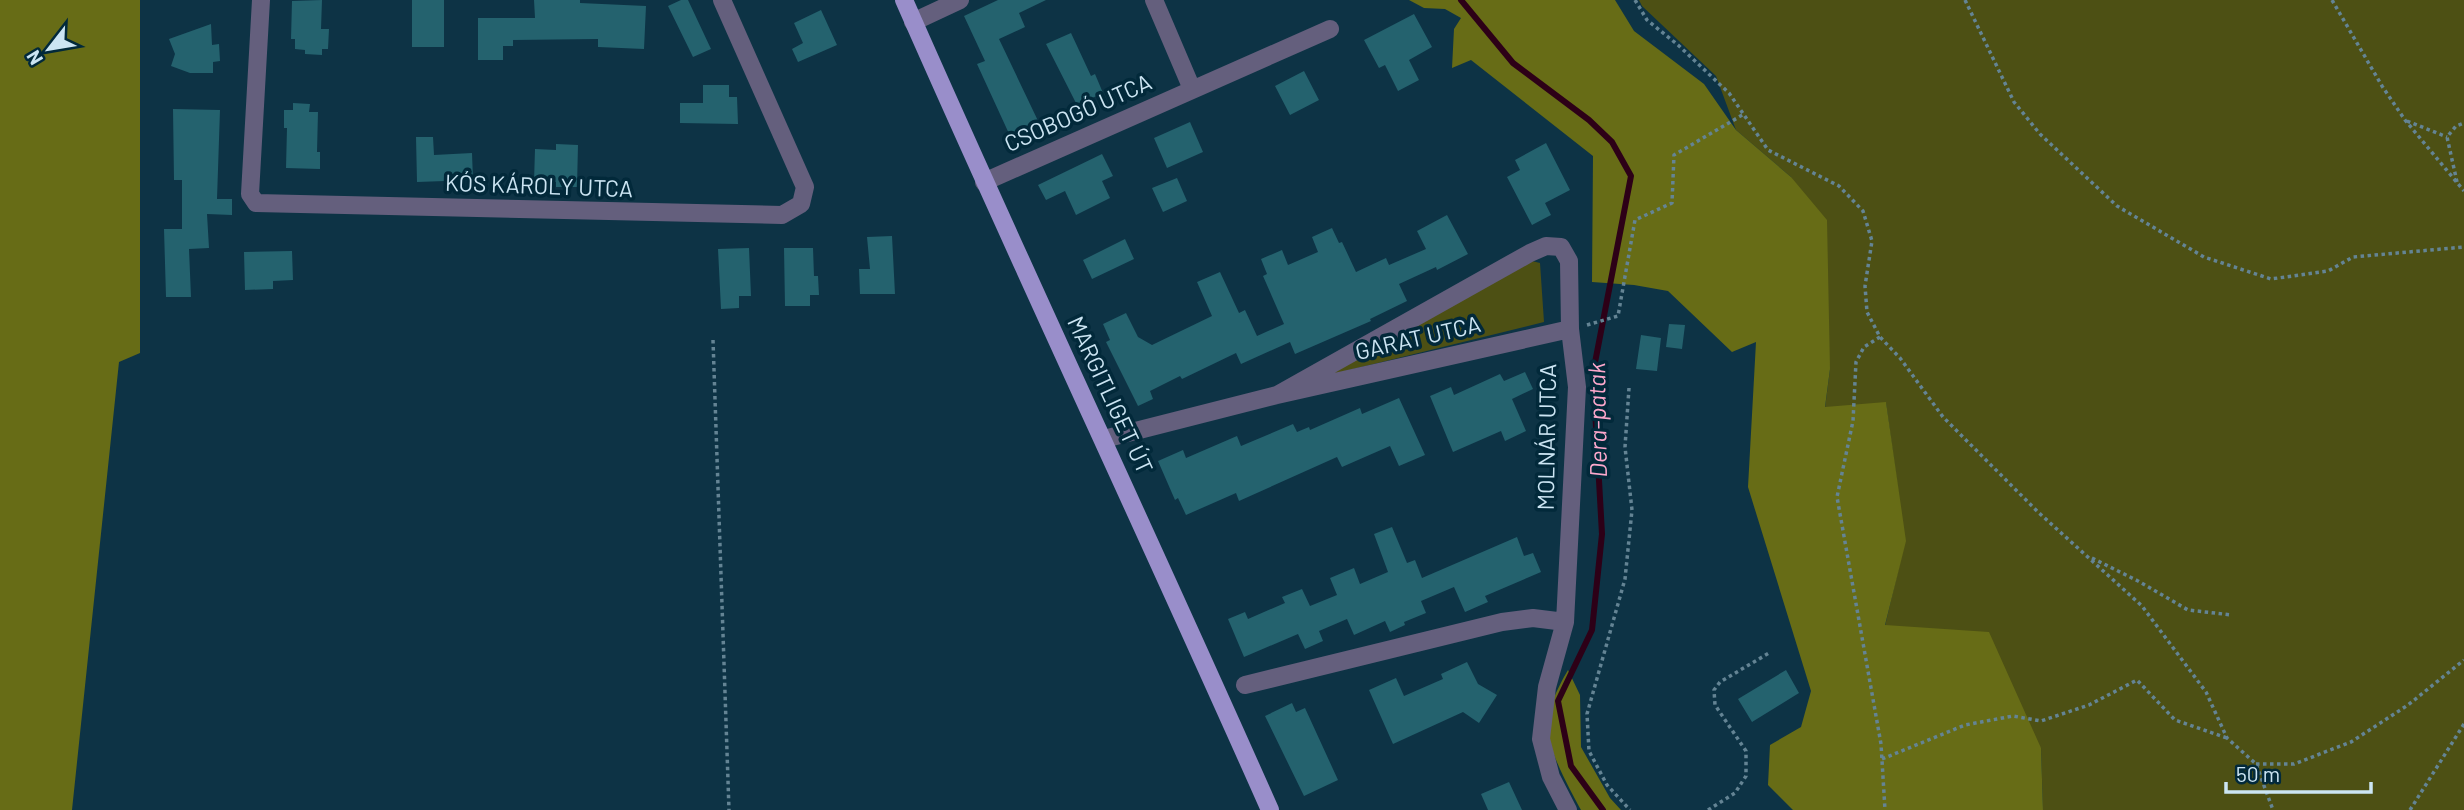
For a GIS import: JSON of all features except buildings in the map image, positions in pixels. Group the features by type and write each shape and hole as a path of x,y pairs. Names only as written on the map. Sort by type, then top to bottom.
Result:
{"main road":[{"name":"MARGITLIGET ÚT","path":"904,0 1270,810"}],"street":[{"name":"KÓS KÁROLY UTCA","path":"261,0 250,194 256,203 782,215 801,204 805,187 722,0"},
{"path":"914,22 960,0"},
{"path":"1154,0 1192,89"},
{"name":"CSOBOGÓ UTCA","path":"984,182 1330,29"},
{"name":"MOLNÁR UTCA","path":"1530,253 1546,247 1561,247 1569,261 1575,328 1577,387 1565,622 1547,687 1541,739 1551,777 1568,810"},
{"name":"GARAT UTCA","path":"1277,394 1530,253"},
{"name":"GARAT UTCA","path":"1104,439 1277,394 1575,328"},
{"path":"1245,685 1502,622 1533,618 1565,622"}],"path":[{"path":"1635,0 1647,20 1721,85 1768,150 1839,186 1863,211 1872,241 1865,286 1867,312 1880,337 1900,358 1943,417 2038,512 2142,606 2207,692 2227,738"},
{"path":"1965,0 2014,102 2040,134 2117,206 2204,257 2271,279 2328,271 2353,257 2464,247"},
{"path":"2332,0 2405,120 2464,191"},
{"path":"1575,328 1618,316 1635,220 1672,203 1674,155 1744,114"},
{"path":"2405,120 2447,137"},
{"path":"2447,137 2456,126 2464,123"},
{"path":"2447,137 2458,184"},
{"path":"1880,337 1864,347 1856,362 1853,421 1837,497 1881,744 1885,810"},
{"path":"713,340 729,810"},
{"path":"1629,388 1625,447 1632,510 1625,579 1587,714 1589,751 1607,785 1630,810"},
{"path":"2087,556 2188,610 2232,615"},
{"path":"1708,810 1735,793 1746,776 1746,751 1715,705 1714,690 1720,682 1769,653"},
{"path":"2256,764 2294,764 2351,742 2408,705 2464,660"},
{"path":"1882,759 1965,725 2013,716 2041,721 2089,705 2137,680 2175,720 2227,738 2256,764 2273,810"},
{"path":"2410,810 2464,724"}],"shaded area":[{"path":"0,0 140,0 140,353 119,362 72,810 0,810"},
{"path":"1409,0 1615,0 1634,31 1704,84 1736,130 1791,177 1827,220 1830,369 1825,407 1886,402 1906,541 1885,625 1989,632 2041,748 2043,810 1793,810 1768,785 1770,745 1801,727 1811,691 1748,487 1756,342 1732,352 1668,291 1592,282 1593,156 1471,60 1452,68 1454,29 1461,18 1445,9 1424,8"},
{"path":"1639,0 2464,0 2464,810 2043,810 2041,748 1885,626 1905,541 1886,403 1825,408 1830,369 1791,177 1736,130 1716,76 1642,6"},
{"path":"1532,261 1540,263 1544,322 1329,375"},
{"path":"1568,670 1580,695 1581,747 1610,798 1621,810 1581,810 1553,751 1548,733 1548,717 1556,692"}],"waterway":[{"name":"Dera-patak","path":"1461,0 1513,63 1589,120 1612,142 1631,176 1593,373 1602,534 1592,630 1558,701 1571,766 1603,810"}]}
